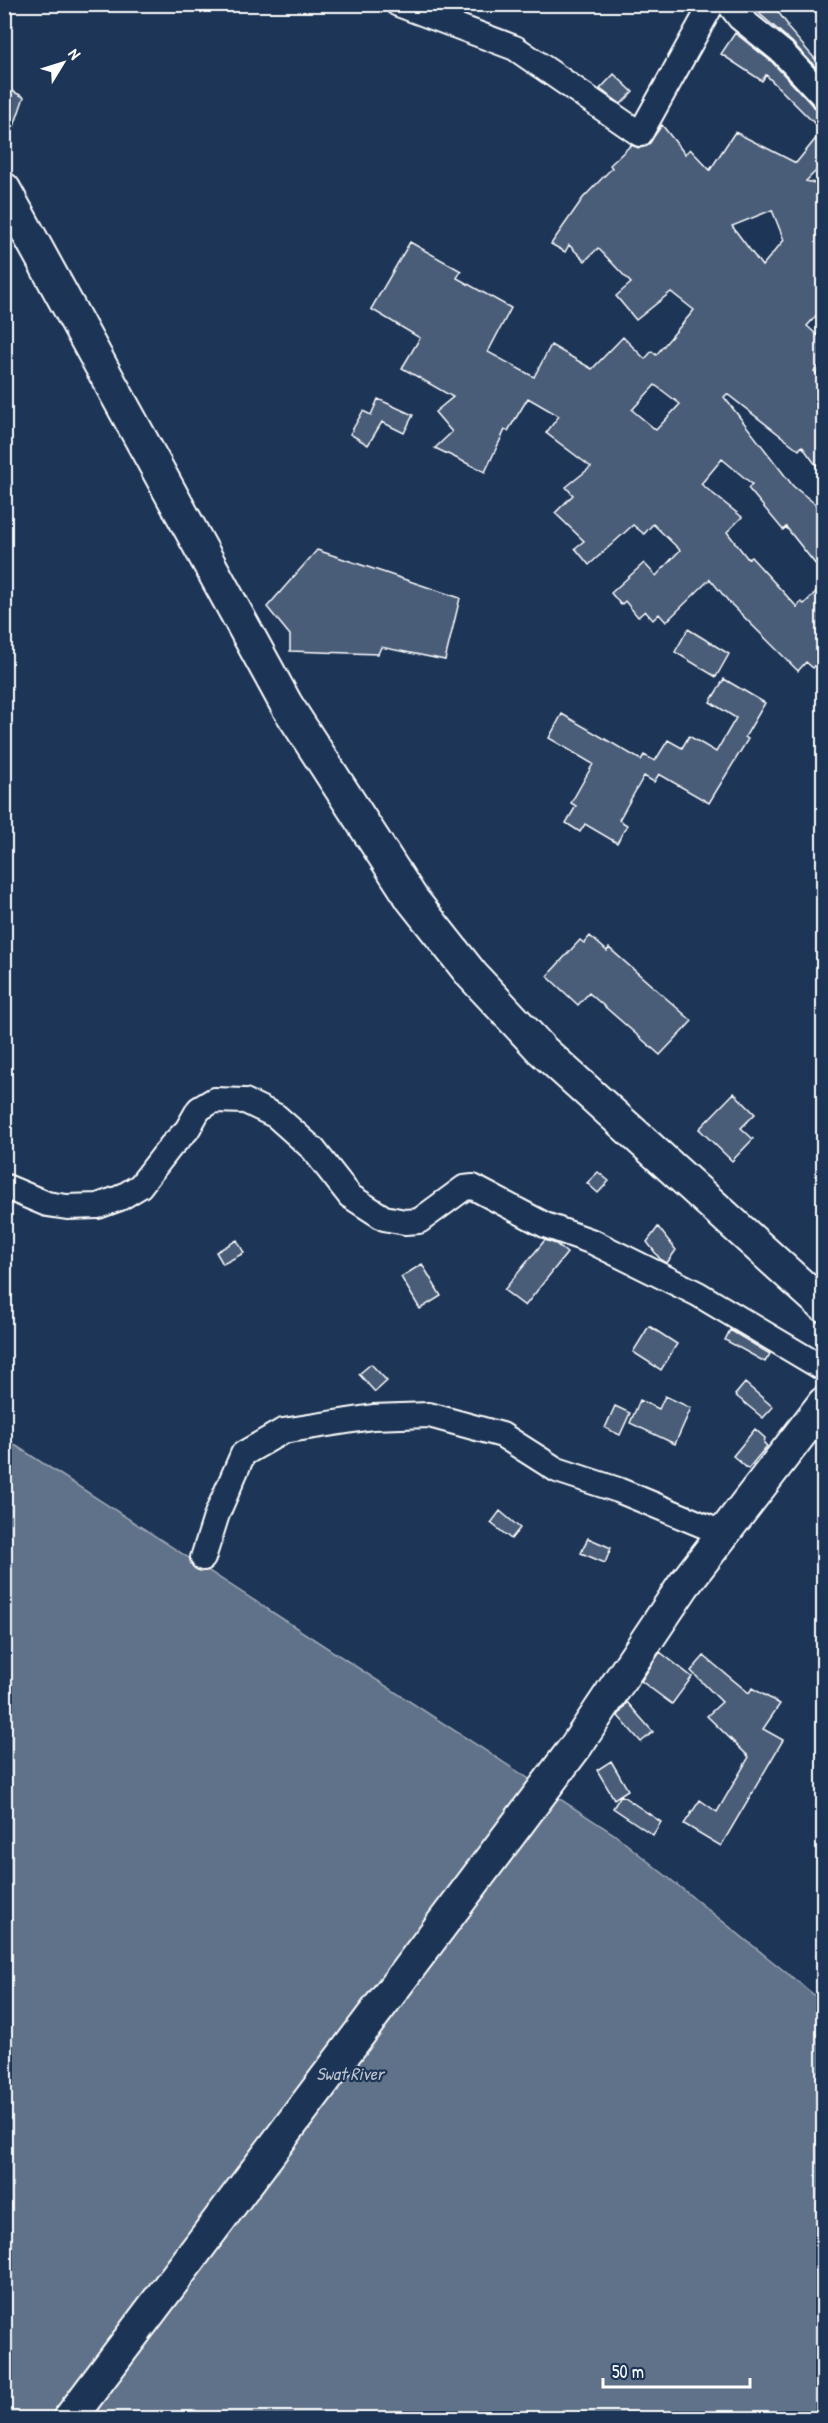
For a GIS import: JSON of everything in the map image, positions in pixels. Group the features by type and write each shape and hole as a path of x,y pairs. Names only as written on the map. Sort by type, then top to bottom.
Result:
{"main road":[{"path":"4,189 286,704 412,899 472,975 542,1050 824,1306"},
{"path":"70,2418 576,1746 683,1586 824,1403"}],"street":[{"path":"398,4 515,48 640,134 712,4"},
{"path":"729,4 740,18 782,52 824,97"},
{"path":"4,1185 47,1204 67,1207 98,1206 120,1198 140,1186 171,1146 187,1130 199,1109 214,1100 245,1101 276,1116 313,1149 350,1196 384,1218 405,1222 419,1221 464,1188 473,1187 545,1225 592,1242 698,1294 824,1369"},
{"path":"203,1558 217,1514 243,1454 283,1431 373,1417 429,1415 502,1435 557,1470 618,1490 722,1533"}],"water":[{"name":"Swat River","path":"4,1438 614,1834 823,2002 823,2418 5,2418"}],"building":[{"path":"748,4 772,4 788,25 787,27 815,59 824,52 824,76 792,42"},
{"path":"735,33 772,62 814,107 824,111 824,163 806,181 824,185 824,307 807,326 824,341 824,361 814,371 824,380 824,476 802,446 799,450 727,394 724,397 793,486 824,511 824,575 786,527 783,530 748,488 752,484 722,459 701,484 742,517 727,532 748,559 751,557 797,607 801,602 804,604 824,584 824,669 816,665 813,668 806,662 798,671 729,602 710,579 666,622 659,614 653,620 645,611 638,617 625,601 621,605 611,593 644,563 656,576 680,550 653,524 644,534 633,525 589,565 575,548 584,541 555,513 573,495 566,487 591,467 546,433 559,416 528,398 508,431 505,430 485,472 435,448 452,432 435,412 453,397 402,368 420,338 371,309 410,242 461,271 457,278 511,308 488,352 534,377 551,345 592,369 623,337 645,359 652,351 656,355 694,310 671,292 636,320 616,296 631,283 598,248 585,261 569,245 565,252 551,244 583,198 612,168 610,165 631,145 639,148 647,146 662,125 685,154 690,149 710,170 735,132 796,163 822,131 766,75 762,81 721,54","holes":["772,210 784,240 762,266 732,226","655,385 680,404 656,430 632,410"]},
{"path":"614,74 633,92 621,104 600,89"},
{"path":"4,87 24,97 7,147 4,146"},
{"path":"378,399 413,415 404,433 382,422 368,445 350,434 363,411 371,415"},
{"path":"317,550 460,598 445,660 381,647 378,654 290,651 290,635 267,607"},
{"path":"688,629 729,654 716,677 675,652"},
{"path":"724,679 765,703 745,737 748,739 709,803 659,774 654,782 644,776 619,820 627,825 617,843 585,824 580,832 566,823 576,806 571,803 593,764 549,738 562,714 641,760 644,755 655,761 668,740 682,748 689,736 716,752 736,718 710,702"},
{"path":"590,936 607,951 609,948 692,1021 660,1055 589,993 578,1005 547,976 580,940 584,943"},
{"path":"734,1093 755,1114 741,1128 753,1139 732,1161 699,1129"},
{"path":"598,1172 609,1181 598,1193 587,1183"},
{"path":"658,1227 676,1250 667,1263 660,1259 647,1242"},
{"path":"237,1240 244,1253 223,1264 216,1252"},
{"path":"545,1240 556,1244 567,1253 525,1306 504,1290"},
{"path":"422,1264 441,1296 420,1309 401,1277"},
{"path":"649,1326 677,1344 661,1370 633,1352"},
{"path":"730,1330 770,1354 765,1362 725,1340"},
{"path":"371,1364 387,1381 375,1392 359,1374"},
{"path":"745,1383 773,1407 763,1418 735,1395"},
{"path":"665,1396 691,1408 675,1444 630,1423 640,1400 659,1409"},
{"path":"615,1406 630,1413 620,1435 605,1428"},
{"path":"755,1429 765,1438 764,1443 767,1446 748,1469 733,1456"},
{"path":"500,1511 520,1528 511,1539 491,1523"},
{"path":"588,1538 611,1548 605,1563 581,1553"},
{"path":"660,1652 692,1677 672,1704 641,1681"},
{"path":"704,1656 749,1693 752,1688 780,1704 763,1729 783,1740 721,1846 684,1824 700,1800 717,1812 749,1757 707,1716 722,1702 691,1671"},
{"path":"627,1702 653,1732 641,1742 618,1716"},
{"path":"611,1761 628,1790 614,1799 597,1770"},
{"path":"621,1795 661,1822 653,1835 613,1808"}]}
